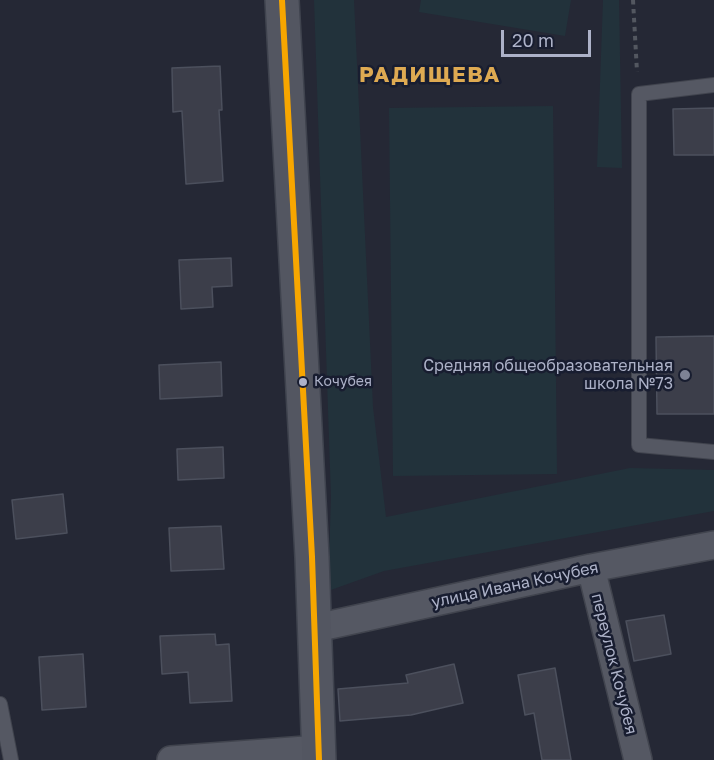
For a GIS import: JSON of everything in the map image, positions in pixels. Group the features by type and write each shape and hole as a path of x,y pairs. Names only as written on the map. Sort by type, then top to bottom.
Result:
{"main road":[{"path":"282,0 316,628 319,754"}],"street":[{"name":"улица Ивана Кочубея","path":"316,628 591,568 714,545"},
{"name":"переулок Кочубея","path":"591,568 638,760"},
{"path":"171,760 319,754"}],"lane":[{"path":"714,86 639,94 639,445 714,452"},
{"path":"0,704 11,760"}],"path":[{"path":"633,0 639,94"}],"shaded area":[{"path":"314,0 354,0 373,407 386,517 630,468 714,470 714,511 384,571 328,591 331,497"},
{"path":"421,0 571,0 565,36 419,12"},
{"path":"603,0 619,0 622,168 597,167"},
{"path":"553,106 557,474 393,476 389,108"}],"building":[{"path":"220,66 222,110 219,110 223,181 186,184 182,111 173,112 172,68"},
{"path":"714,108 714,155 674,155 673,109"},
{"path":"231,258 232,286 212,287 213,307 181,309 179,260"},
{"name":"Средняя общеобразовательная школа №73","path":"714,336 714,414 657,414 656,337"},
{"path":"221,362 222,396 160,399 159,365"},
{"path":"223,447 224,478 178,480 177,449"},
{"path":"63,494 67,533 16,539 12,500"},
{"path":"221,526 224,569 171,571 169,528"},
{"path":"664,615 671,654 634,661 626,621"},
{"path":"215,634 216,645 229,644 232,701 190,703 188,672 162,674 160,636"},
{"path":"83,654 86,707 42,710 39,657"},
{"path":"454,664 463,703 411,715 340,721 338,689 408,683 406,675"},
{"path":"555,668 571,760 542,760 534,713 525,715 518,675"}],"transit line":[{"path":"282,0 312,557 319,760"}],"place":[{"name":"Средняя общеобразовательная школа №73","path":"685,375"},
{"name":"Кочубея","path":"303,382"}],"district":[{"name":"РАДИЩЕВА","path":"430,75"}]}
